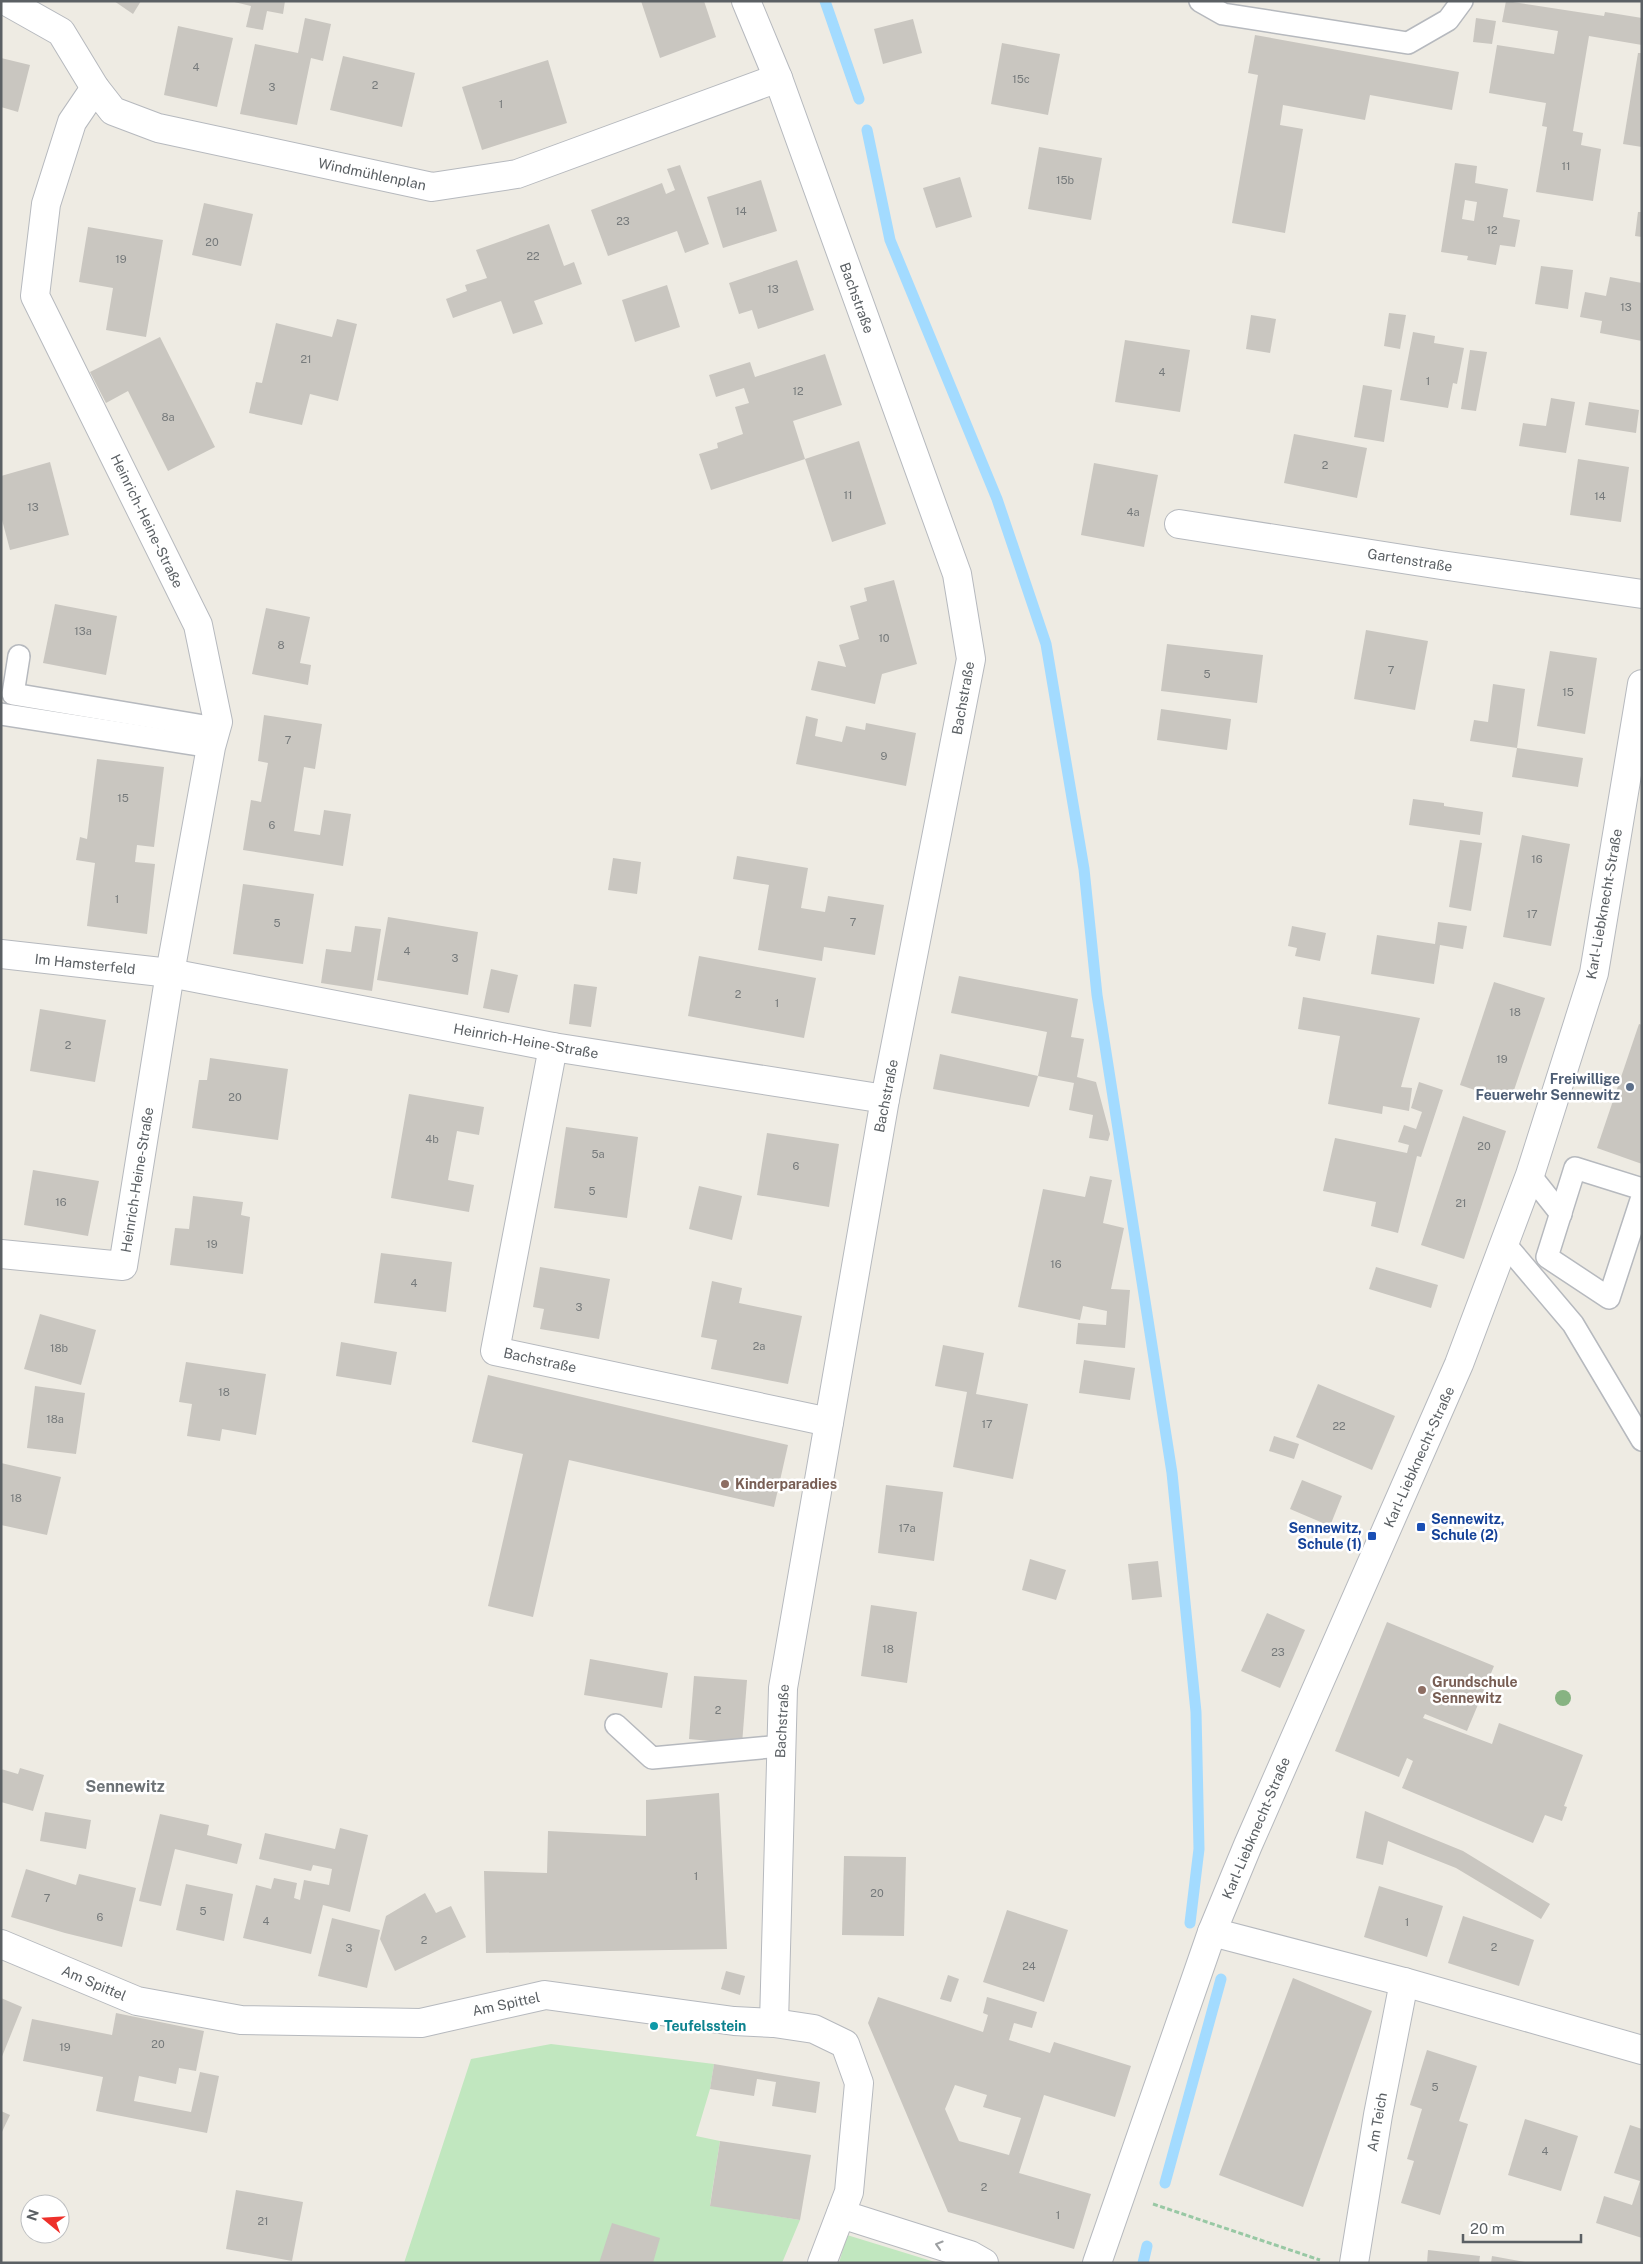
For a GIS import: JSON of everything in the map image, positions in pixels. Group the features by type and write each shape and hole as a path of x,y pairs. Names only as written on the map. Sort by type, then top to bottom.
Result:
{"street":[{"name":"Windmühlenplan","path":"6,1 61,32 95,88 113,112 158,128 432,187 517,174 778,78"},
{"name":"Bachstraße","path":"746,1 778,78 957,574 971,658 885,1099 783,1688 774,2023"},
{"name":"Heinrich-Heine-Straße","path":"1,1254 123,1266 170,973 218,722 198,625 35,296 46,204 72,122 95,88"},
{"name":"Gartenstraße","path":"1179,524 1642,594"},
{"name":"Karl-Liebknecht-Straße","path":"1097,2263 1212,1932 1248,1845 1460,1364 1506,1245 1594,973 1642,684"},
{"name":"Im Hamsterfeld","path":"1,954 170,973"},
{"name":"Heinrich-Heine-Straße","path":"170,973 553,1047 885,1099"},
{"name":"Bachstraße","path":"553,1047 495,1351 828,1422"},
{"path":"1212,1932 1404,1982 1642,2050"},
{"name":"Am Spittel","path":"1,1944 137,2001 241,2020 421,2023 545,1995 734,2021 774,2023 814,2029 845,2044 859,2083 849,2192 822,2263"},
{"name":"Am Teich","path":"1354,2263 1378,2115 1404,1982"},
{"path":"841,2214 970,2255 984,2263"}],"lane":[{"path":"1200,1 1223,14 1408,43 1448,20 1462,1"},
{"path":"19,656 13,694 214,738"},
{"path":"1,714 214,738"},
{"path":"1642,1189 1575,1168 1547,1257 1609,1298 1642,1197"},
{"path":"1530,1175 1561,1214"},
{"path":"1506,1245 1573,1324 1642,1440"},
{"path":"616,1725 652,1758 781,1746"}],"path":[{"path":"1121,2193 1328,2263"}],"green space":[{"path":"551,2044 714,2064 710,2089 696,2136 720,2141 710,2205 800,2220 782,2263 404,2263 471,2059"},
{"path":"847,2235 938,2263 839,2263"}],"building":[{"path":"114,1 141,1 133,14"},
{"path":"230,1 285,1 283,14 267,11 263,30 246,27 251,6"},
{"path":"641,1 704,1 716,37 660,58"},
{"path":"1506,1 1604,16 1605,12 1642,18 1642,45 1589,36 1573,131 1583,133 1581,145 1601,149 1593,201 1536,192 1547,127 1542,126 1546,103 1489,93 1497,45 1554,54 1558,31 1502,22"},
{"path":"305,18 331,24 323,61 311,58 297,125 240,114 255,44 298,53"},
{"path":"1476,18 1496,21 1492,44 1473,42"},
{"path":"913,19 922,53 883,64 874,29"},
{"path":"178,26 233,38 217,107 164,95"},
{"path":"1255,35 1459,72 1452,110 1370,95 1365,120 1283,105 1280,125 1303,129 1285,233 1232,223 1258,75 1248,73"},
{"path":"1002,43 1060,54 1048,115 991,104"},
{"path":"1638,53 1642,53 1642,147 1623,144"},
{"path":"343,56 415,73 402,127 330,110"},
{"path":"1,58 30,65 18,112 1,107"},
{"path":"548,60 567,123 482,150 462,87"},
{"path":"1039,147 1102,158 1091,220 1028,209"},
{"path":"1455,163 1477,166 1475,183 1508,189 1503,217 1520,220 1515,247 1500,245 1496,265 1467,260 1468,256 1441,252","holes":["1465,200 1477,202 1474,221 1462,219"]},
{"path":"680,165 709,244 685,253 677,231 608,256 591,210 662,183 666,194 675,190 667,169"},
{"path":"960,177 972,217 936,228 923,188"},
{"path":"761,180 777,231 723,248 707,197"},
{"path":"204,203 253,214 241,266 192,255"},
{"path":"1638,212 1642,212 1642,237 1635,236"},
{"path":"549,224 564,266 574,262 582,284 534,301 543,324 513,334 501,301 453,318 446,299 467,291 465,285 487,278 476,250"},
{"path":"88,227 163,240 146,337 106,330 113,288 79,282"},
{"path":"797,260 814,310 758,329 752,310 739,314 729,283"},
{"path":"1541,266 1573,270 1568,309 1535,304"},
{"path":"1610,277 1642,283 1642,341 1600,333 1602,321 1580,317 1585,292 1606,296"},
{"path":"667,285 680,327 635,342 622,300"},
{"path":"1389,313 1406,315 1400,349 1384,346"},
{"path":"1251,315 1276,319 1270,353 1246,349"},
{"path":"337,319 357,324 338,401 310,394 302,425 249,413 256,382 262,383 276,323 332,337"},
{"path":"1413,332 1435,336 1434,343 1464,348 1457,384 1453,383 1448,408 1400,400"},
{"path":"160,337 215,447 168,471 128,391 106,403 90,372"},
{"path":"1125,340 1190,350 1180,412 1115,402"},
{"path":"1470,350 1487,352 1476,411 1461,409"},
{"path":"825,354 842,405 793,421 805,459 711,490 699,454 718,448 717,443 743,434 735,407 749,403 744,388 716,397 709,375 750,362 755,377"},
{"path":"1363,385 1392,390 1384,442 1354,437"},
{"path":"1551,398 1575,402 1566,453 1519,446 1523,423 1546,426"},
{"path":"1589,402 1639,410 1636,433 1585,425"},
{"path":"1294,434 1367,448 1357,498 1284,483"},
{"path":"859,441 886,524 832,542 805,459"},
{"path":"1578,459 1629,467 1621,522 1570,515"},
{"path":"50,462 69,535 10,550 1,516 1,476"},
{"path":"1094,463 1158,475 1144,547 1081,535"},
{"path":"894,580 917,664 882,674 875,704 811,690 818,661 846,667 839,645 859,639 850,606 867,601 864,588"},
{"path":"55,604 117,616 106,675 43,663"},
{"path":"266,608 310,617 300,663 311,665 308,685 252,674"},
{"path":"1366,630 1428,641 1415,710 1354,699"},
{"path":"1167,644 1263,655 1257,703 1161,691"},
{"path":"1550,651 1597,658 1585,734 1537,726"},
{"path":"1493,684 1525,689 1517,748 1470,741 1474,720 1488,722"},
{"path":"1161,709 1231,719 1227,750 1157,740"},
{"path":"264,715 322,724 315,769 304,767 294,831 320,835 324,810 351,814 343,866 243,850 251,800 261,802 268,763 258,761"},
{"path":"806,716 818,719 815,736 842,742 846,726 865,730 866,723 916,733 906,786 796,764"},
{"path":"1517,748 1583,758 1578,787 1512,777"},
{"path":"97,759 164,767 154,847 137,845 135,862 155,864 147,934 87,926 95,863 76,860 80,837 87,839"},
{"path":"1413,799 1444,803 1444,806 1483,812 1480,835 1409,825"},
{"path":"1522,835 1570,844 1551,946 1503,937"},
{"path":"1460,840 1482,843 1471,911 1449,907"},
{"path":"737,856 808,868 801,908 825,912 828,896 884,905 875,955 824,947 822,961 758,950 769,885 733,879"},
{"path":"613,858 641,862 637,894 608,890"},
{"path":"243,884 314,894 303,964 233,954"},
{"path":"388,917 478,932 468,995 377,980"},
{"path":"1438,922 1467,926 1463,949 1440,945 1434,984 1371,974 1377,935 1435,944"},
{"path":"355,926 381,929 372,991 321,983 326,949 351,952"},
{"path":"1292,926 1326,933 1320,961 1295,956 1297,948 1288,946"},
{"path":"699,956 816,978 804,1038 688,1016"},
{"path":"491,969 518,975 509,1013 483,1008"},
{"path":"959,976 1078,999 1071,1037 1084,1039 1077,1077 1096,1082 1110,1134 1108,1141 1089,1138 1093,1115 1069,1110 1074,1083 1038,1076 1047,1032 951,1013"},
{"path":"1494,982 1545,998 1510,1102 1460,1085"},
{"path":"574,984 597,987 591,1027 569,1024"},
{"path":"1303,997 1420,1018 1401,1087 1412,1088 1409,1111 1383,1106 1382,1114 1328,1104 1340,1036 1298,1029"},
{"path":"40,1009 106,1020 95,1082 30,1071"},
{"name":"Freiwillige Feuerwehr Sennewitz","path":"1639,1024 1642,1025 1642,1164 1597,1148"},
{"path":"940,1054 1038,1076 1029,1107 933,1089"},
{"path":"210,1058 288,1069 278,1140 192,1128 199,1080 207,1080"},
{"path":"1419,1082 1443,1090 1421,1157 1417,1156 1398,1233 1371,1226 1376,1202 1323,1191 1335,1138 1407,1153 1409,1145 1398,1142 1404,1125 1416,1129 1422,1112 1411,1108"},
{"path":"409,1094 484,1107 479,1135 457,1131 448,1180 474,1185 469,1212 391,1198"},
{"path":"1463,1116 1506,1131 1464,1259 1421,1245"},
{"path":"566,1127 638,1137 627,1218 554,1208"},
{"path":"767,1133 839,1144 829,1207 757,1195"},
{"path":"33,1170 99,1181 88,1236 24,1225"},
{"path":"1090,1176 1112,1180 1103,1223 1124,1228 1111,1289 1130,1290 1125,1348 1076,1344 1078,1323 1106,1325 1107,1311 1083,1306 1080,1320 1018,1307 1043,1189 1085,1197"},
{"path":"699,1186 742,1196 732,1240 689,1229"},
{"path":"193,1196 243,1202 241,1215 250,1217 243,1274 170,1265 175,1228 189,1229"},
{"path":"381,1253 452,1262 446,1312 374,1303"},
{"path":"540,1267 610,1279 599,1339 540,1329 544,1309 533,1307"},
{"path":"1376,1267 1438,1285 1431,1308 1369,1289"},
{"path":"712,1281 742,1288 739,1303 802,1316 788,1384 711,1369 717,1340 701,1337"},
{"path":"40,1314 96,1330 81,1385 24,1369"},
{"path":"341,1342 397,1352 391,1385 336,1376"},
{"path":"943,1345 984,1353 976,1394 1028,1404 1013,1479 953,1467 967,1392 935,1386"},
{"path":"1084,1360 1135,1368 1130,1400 1079,1393"},
{"path":"186,1362 266,1374 256,1435 222,1429 220,1441 187,1436 192,1404 179,1402"},
{"name":"Kinderparadies","path":"488,1375 788,1445 774,1507 569,1460 533,1617 488,1606 523,1454 472,1442"},
{"path":"1318,1384 1395,1416 1372,1470 1296,1437"},
{"path":"35,1386 85,1393 76,1454 27,1448"},
{"path":"1274,1436 1299,1444 1294,1459 1269,1451"},
{"path":"1,1463 61,1477 47,1535 1,1525"},
{"path":"1302,1480 1342,1496 1330,1526 1290,1509"},
{"path":"886,1485 943,1492 934,1561 878,1553"},
{"path":"1030,1559 1066,1570 1056,1600 1022,1590"},
{"path":"1158,1561 1162,1597 1132,1600 1128,1564"},
{"path":"871,1605 917,1612 907,1683 861,1676"},
{"path":"1267,1613 1305,1630 1280,1688 1241,1671"},
{"path":"1387,1622 1494,1666 1467,1731 1425,1714 1423,1718 1492,1744 1499,1723 1583,1755 1564,1806 1567,1807 1562,1821 1545,1815 1533,1843 1402,1788 1413,1761 1407,1758 1399,1777 1335,1751"},
{"path":"590,1659 668,1673 662,1708 584,1695"},
{"path":"694,1676 747,1680 742,1744 689,1739"},
{"path":"20,1768 44,1775 33,1811 1,1802 1,1769 18,1774"},
{"path":"719,1793 727,1949 486,1953 484,1871 547,1873 548,1831 646,1836 646,1800"},
{"path":"1365,1811 1463,1851 1550,1904 1541,1919 1456,1868 1388,1841 1383,1865 1356,1858"},
{"path":"45,1812 91,1820 86,1849 40,1841"},
{"path":"160,1814 209,1825 207,1835 242,1844 237,1864 175,1849 161,1906 139,1901"},
{"path":"340,1828 368,1835 350,1912 323,1905 311,1954 243,1938 256,1885 271,1889 274,1878 297,1883 294,1898 300,1900 304,1880 329,1885 332,1869 313,1865 311,1871 259,1859 265,1833 335,1849"},
{"path":"844,1856 906,1857 904,1936 842,1935"},
{"path":"26,1869 76,1885 79,1874 136,1888 122,1947 11,1917"},
{"path":"186,1884 233,1894 224,1941 176,1930"},
{"path":"1379,1886 1443,1906 1427,1957 1364,1937"},
{"path":"425,1893 436,1913 451,1906 466,1937 395,1971 380,1939 386,1916"},
{"path":"1007,1910 1068,1930 1044,2002 983,1982"},
{"path":"1463,1916 1534,1940 1519,1986 1448,1963"},
{"path":"332,1918 380,1930 367,1988 318,1976"},
{"path":"726,1971 745,1976 740,1995 721,1989"},
{"path":"948,1975 959,1979 951,2002 940,1999"},
{"path":"1293,1978 1372,2011 1303,2207 1219,2175"},
{"path":"878,1997 983,2032 988,2015 983,2013 987,1997 1037,2012 1032,2028 1014,2023 1009,2040 1050,2053 1054,2042 1131,2066 1115,2117 1044,2095 1019,2173 1091,2194 1074,2249 948,2212 868,2023","holes":["955,2085 987,2095 983,2107 1021,2118 1009,2155 959,2141 945,2109"]},
{"path":"1,1998 22,2007 1,2059"},
{"path":"116,2013 204,2031 196,2071 179,2068 176,2084 139,2076 134,2101 191,2112 200,2072 219,2076 207,2133 96,2111 103,2077 23,2061 32,2019 112,2035"},
{"path":"1427,2050 1477,2066 1459,2121 1468,2124 1440,2215 1401,2203 1414,2161 1407,2159 1422,2109 1410,2105"},
{"path":"714,2064 820,2082 816,2113 772,2106 776,2082 757,2079 754,2096 710,2089"},
{"path":"1,2111 10,2115 1,2134"},
{"path":"1525,2119 1578,2136 1561,2191 1508,2175"},
{"path":"1630,2125 1642,2129 1642,2238 1596,2223 1604,2196 1632,2205 1640,2181 1614,2173"},
{"path":"720,2141 811,2155 800,2220 710,2206"},
{"path":"236,2190 303,2202 292,2261 226,2249"},
{"path":"612,2223 660,2238 653,2263 599,2263"},
{"path":"1428,2250 1480,2256 1479,2263 1427,2263"},
{"path":"1492,2256 1525,2262 1525,2263 1491,2263"}],"waterway":[{"path":"825,1 859,99"},
{"path":"867,130 890,240 997,499 1046,644 1084,869 1097,995 1172,1473 1196,1712 1199,1849 1190,1923"},
{"path":"1165,2183 1221,1979"},
{"path":"1143,2263 1147,2246"}],"place":[{"name":"Freiwillige Feuerwehr Sennewitz","path":"1630,1087"},
{"name":"Kinderparadies","path":"725,1484"},
{"name":"Sennewitz, Schule (2)","path":"1421,1527"},
{"name":"Sennewitz, Schule (1)","path":"1372,1536"},
{"name":"Grundschule Sennewitz","path":"1422,1690"},
{"name":"Teufelsstein","path":"654,2026"}],"district":[{"name":"Sennewitz","path":"125,1786"}]}
